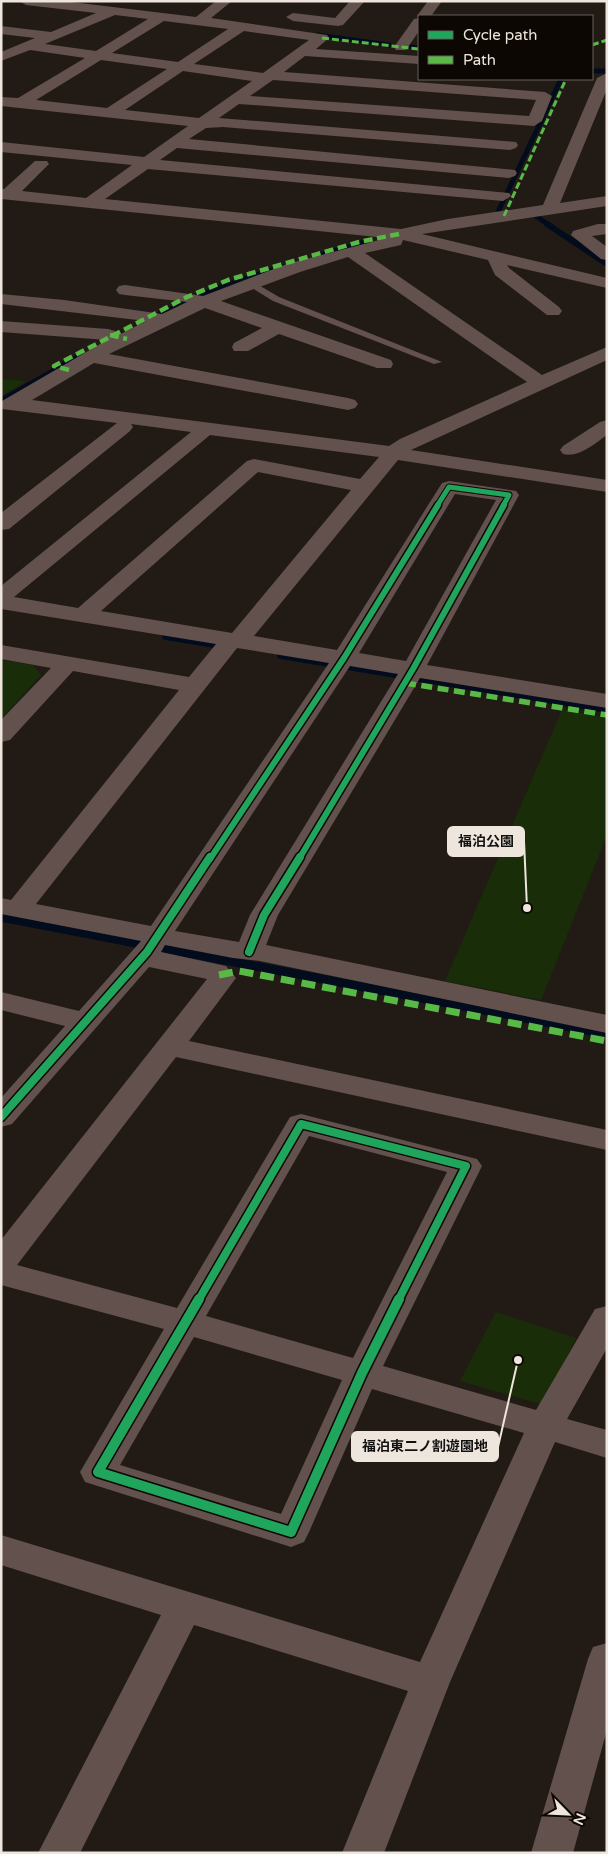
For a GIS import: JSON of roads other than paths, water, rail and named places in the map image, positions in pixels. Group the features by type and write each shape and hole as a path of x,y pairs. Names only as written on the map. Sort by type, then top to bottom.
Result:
{"street":[{"path":"1,57 119,12 141,1"},
{"path":"282,16 338,22 358,1"},
{"path":"425,15 435,1"},
{"path":"27,5 119,12 322,38 93,201"},
{"path":"199,21 225,7"},
{"path":"21,103 161,17"},
{"path":"401,47 418,23"},
{"path":"110,113 240,26"},
{"path":"1,30 52,36"},
{"path":"1,43 268,77 545,96 534,121 236,99"},
{"path":"303,52 418,60"},
{"path":"549,210 604,78 607,77"},
{"path":"1,101 204,123 233,123 510,145"},
{"path":"406,187 433,138"},
{"path":"176,143 509,173"},
{"path":"1,147 148,163 503,196"},
{"path":"11,195 42,164"},
{"path":"11,195 93,201 399,234 607,283"},
{"path":"399,234 606,199"},
{"path":"607,229 598,229 579,235 607,255"},
{"path":"7,407 158,318 196,299 352,252 417,237"},
{"path":"352,252 541,382"},
{"path":"495,256 501,271 553,311"},
{"path":"125,290 196,299 384,364"},
{"path":"1,300 158,318"},
{"path":"1,326 108,335"},
{"path":"241,347 277,327"},
{"path":"1,1263 222,978 216,972 150,946 10,908 194,685 367,487 393,453 407,443 607,353"},
{"path":"93,357 348,404"},
{"path":"7,407 393,453 607,486"},
{"path":"570,450 607,426"},
{"path":"1,524 123,427"},
{"path":"1,597 201,434"},
{"path":"82,616 254,465 367,487"},
{"path":"1,1117 150,946 341,663 449,487 509,495 410,674 344,788 264,915 249,952"},
{"path":"1,602 341,663 607,701"},
{"path":"1,652 194,685"},
{"path":"3,731 66,664"},
{"path":"150,946 249,952 607,1024"},
{"path":"1,1001 85,1022"},
{"path":"170,1046 607,1140"},
{"path":"301,1124 466,1166 362,1373 291,1532 98,1472 186,1322 301,1124"},
{"path":"1,1272 186,1322 607,1444"},
{"path":"363,1853 431,1682 544,1426 607,1318"},
{"path":"1,1550 431,1682"},
{"path":"59,1853 184,1606"},
{"path":"552,1853 607,1659"}],"lane":[{"path":"250,283 276,299 437,362"}],"waterway":[{"path":"317,35 389,45"},
{"path":"411,47 418,48"},
{"path":"593,71 607,71"},
{"path":"497,220 497,214 561,80"},
{"path":"536,216 549,225"},
{"path":"547,224 607,264"},
{"path":"319,256 367,242"},
{"path":"151,319 216,289 283,267"},
{"path":"1,401 80,356"},
{"path":"166,636 227,646"},
{"path":"281,655 607,709"},
{"path":"1,917 607,1034"}],"place":[{"name":"福泊公園","path":"527,908"},
{"name":"福泊東二ノ割遊園地","path":"518,1360"}]}
